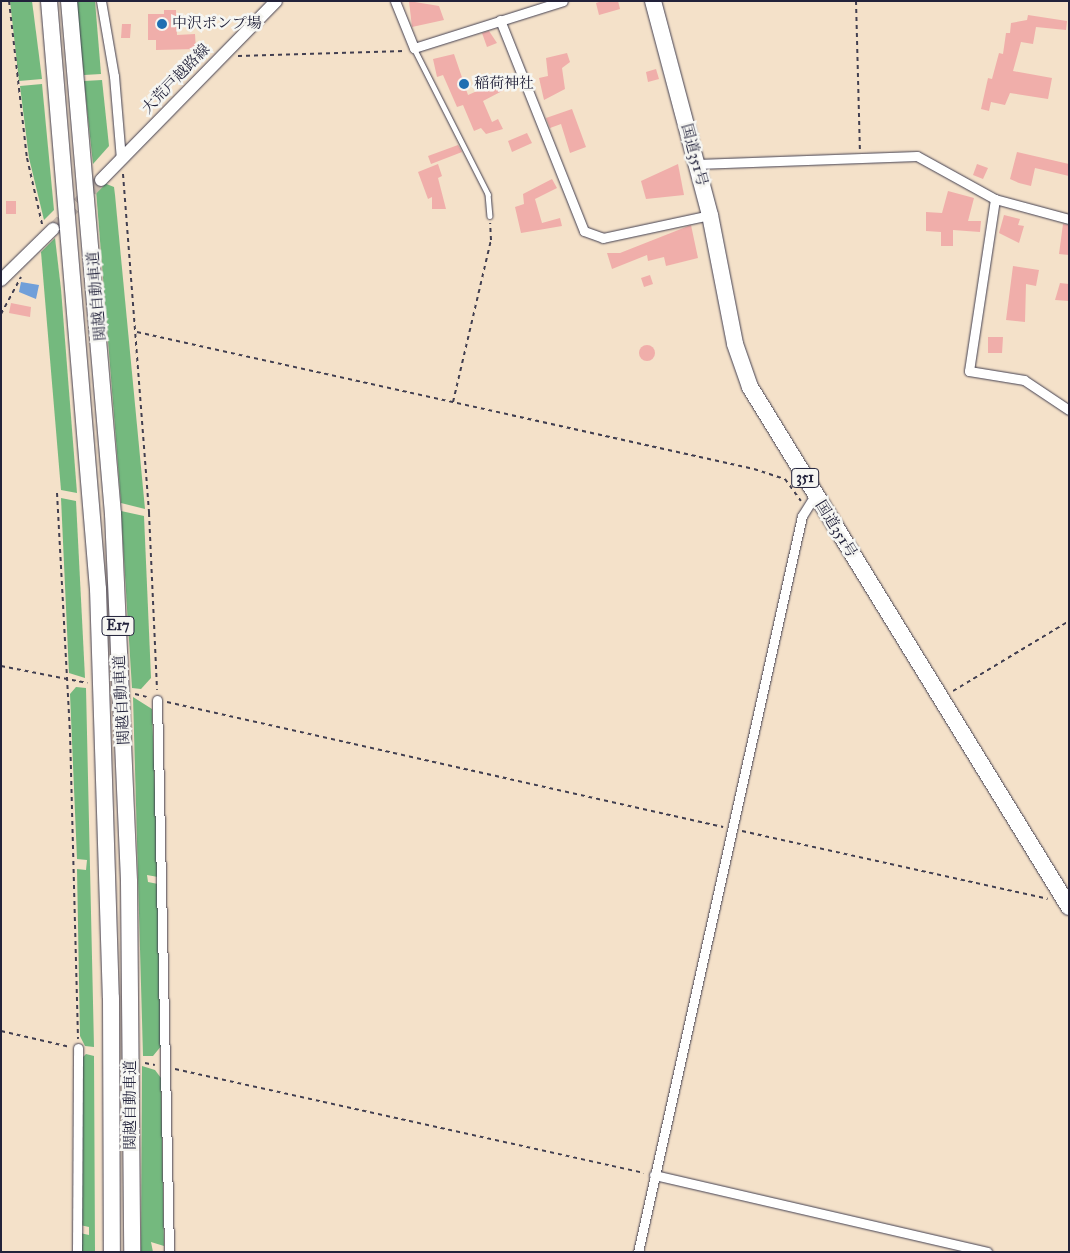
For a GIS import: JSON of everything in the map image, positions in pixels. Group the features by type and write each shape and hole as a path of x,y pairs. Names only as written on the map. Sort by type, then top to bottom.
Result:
{"highway":[{"name":"関越自動車道","path":"49,1 98,598 111,998 112,1252"},
{"name":"関越自動車道","path":"69,1 114,523 129,882 132,1252"},
{"name":"国道351号","path":"653,1 710,215 745,373 810,502 942,698 1066,902"}],"main road":[{"name":"大荒戸越路線","path":"101,180 276,1"},
{"path":"1,280 50,232"}],"street":[{"path":"102,1 114,76 121,159"},
{"path":"395,1 414,48 563,1"},
{"path":"500,20 584,231 604,238 710,215"},
{"path":"697,164 860,156 917,156 995,199 1069,219"},
{"path":"995,199 969,371 1024,380 1069,410"},
{"path":"638,1252 731,828 810,502"},
{"path":"157,700 167,1068 169,1252"},
{"path":"77,1252 78,1048"},
{"path":"654,1175 987,1252"}],"lane":[{"path":"414,48 488,194 490,216"}],"path":[{"path":"9,1 27,158 50,232"},
{"path":"856,1 860,156"},
{"path":"227,50 242,58 414,48"},
{"path":"121,159 137,332 157,700"},
{"path":"453,402 491,240 490,216"},
{"path":"137,332 775,474 785,479 810,502"},
{"path":"1,1031 78,1048 67,681 57,493"},
{"path":"942,698 1069,621"},
{"path":"1,666 67,681 87,683"},
{"path":"133,693 157,700 1066,902"},
{"path":"143,1063 654,1175"}],"green space":[{"path":"10,1 32,1 42,79 19,81"},
{"path":"75,1 95,1 101,74 84,75"},
{"path":"102,80 109,146 93,164 84,81"},
{"path":"42,84 54,210 44,220 29,158 20,86"},
{"path":"104,183 114,187 145,509 121,503 96,190"},
{"path":"55,238 61,289 77,493 61,490 41,252"},
{"path":"61,498 76,501 85,678 69,673"},
{"path":"121,511 144,516 151,678 141,689 132,688"},
{"path":"76,687 86,688 94,1047 85,1046 80,1036 77,869 86,870 87,860 77,859 70,694"},
{"path":"133,697 152,709 158,877 147,875 148,882 158,884 162,1045 153,1056 143,1056"},
{"path":"86,1054 94,1056 95,1252 80,1252 80,1233 89,1235 89,1227 80,1225 81,1059"},
{"path":"142,1066 155,1070 161,1078 164,1246 151,1242 153,1252 141,1252"}],"water":[{"path":"21,282 39,285 36,299 19,292"}],"building":[{"path":"409,1 439,6 444,20 412,27"},
{"path":"618,1 620,9 599,15 596,3"},
{"name":"中沢ポンプ場","path":"164,10 176,10 177,35 195,34 196,49 156,50 156,40 148,40 148,14 164,14"},
{"path":"1028,15 1067,21 1066,30 1036,27 1033,44 1021,42 1013,71 1052,78 1048,99 1010,93 1005,105 991,102 989,111 981,109 988,78 992,79 999,53 1003,54 1006,33 1010,33 1011,23 1027,20"},
{"path":"122,24 131,24 130,38 121,38"},
{"path":"489,31 497,43 487,47 482,33"},
{"path":"567,53 570,62 562,68 565,89 544,100 539,78 548,76 546,58"},
{"path":"454,54 468,95 500,81 504,90 483,101 492,122 498,119 503,129 486,134 481,128 474,131 463,105 457,107 443,75 437,77 433,59"},
{"path":"656,69 659,79 648,82 646,72"},
{"path":"572,109 586,147 570,153 561,124 550,128 546,118"},
{"path":"527,133 532,143 512,152 508,141"},
{"path":"458,145 462,152 431,164 428,156"},
{"path":"1017,152 1069,164 1069,176 1035,168 1031,186 1010,179"},
{"path":"438,164 442,176 438,178 446,209 432,209 432,197 428,199 418,172"},
{"path":"678,164 684,195 646,199 641,181"},
{"path":"977,164 988,168 983,179 973,175"},
{"path":"552,179 557,188 535,199 542,223 560,218 562,226 521,233 515,207 524,204 523,194"},
{"path":"948,191 974,198 968,221 981,221 980,232 953,230 953,246 941,246 941,232 926,231 926,212 942,213"},
{"path":"6,201 16,201 16,214 6,214"},
{"path":"1004,215 1020,219 1018,225 1024,226 1019,243 999,233"},
{"path":"1063,224 1069,225 1069,255 1059,254"},
{"path":"691,225 698,258 666,266 664,257 648,261 647,255 612,269 607,253 620,253"},
{"path":"1013,266 1039,270 1036,286 1026,284 1025,322 1006,320"},
{"path":"650,275 653,284 644,287 641,278"},
{"path":"1060,283 1069,284 1069,301 1055,300"},
{"path":"11,303 31,307 30,317 9,313"},
{"path":"988,337 1003,337 1002,353 988,353"},
{"path":"647,345 655,353 647,361 639,353"}],"tunnel":[{"path":"53,229 101,180"}],"place":[{"name":"中沢ポンプ場","path":"162,24"},
{"name":"稲荷神社","path":"464,84"}]}
